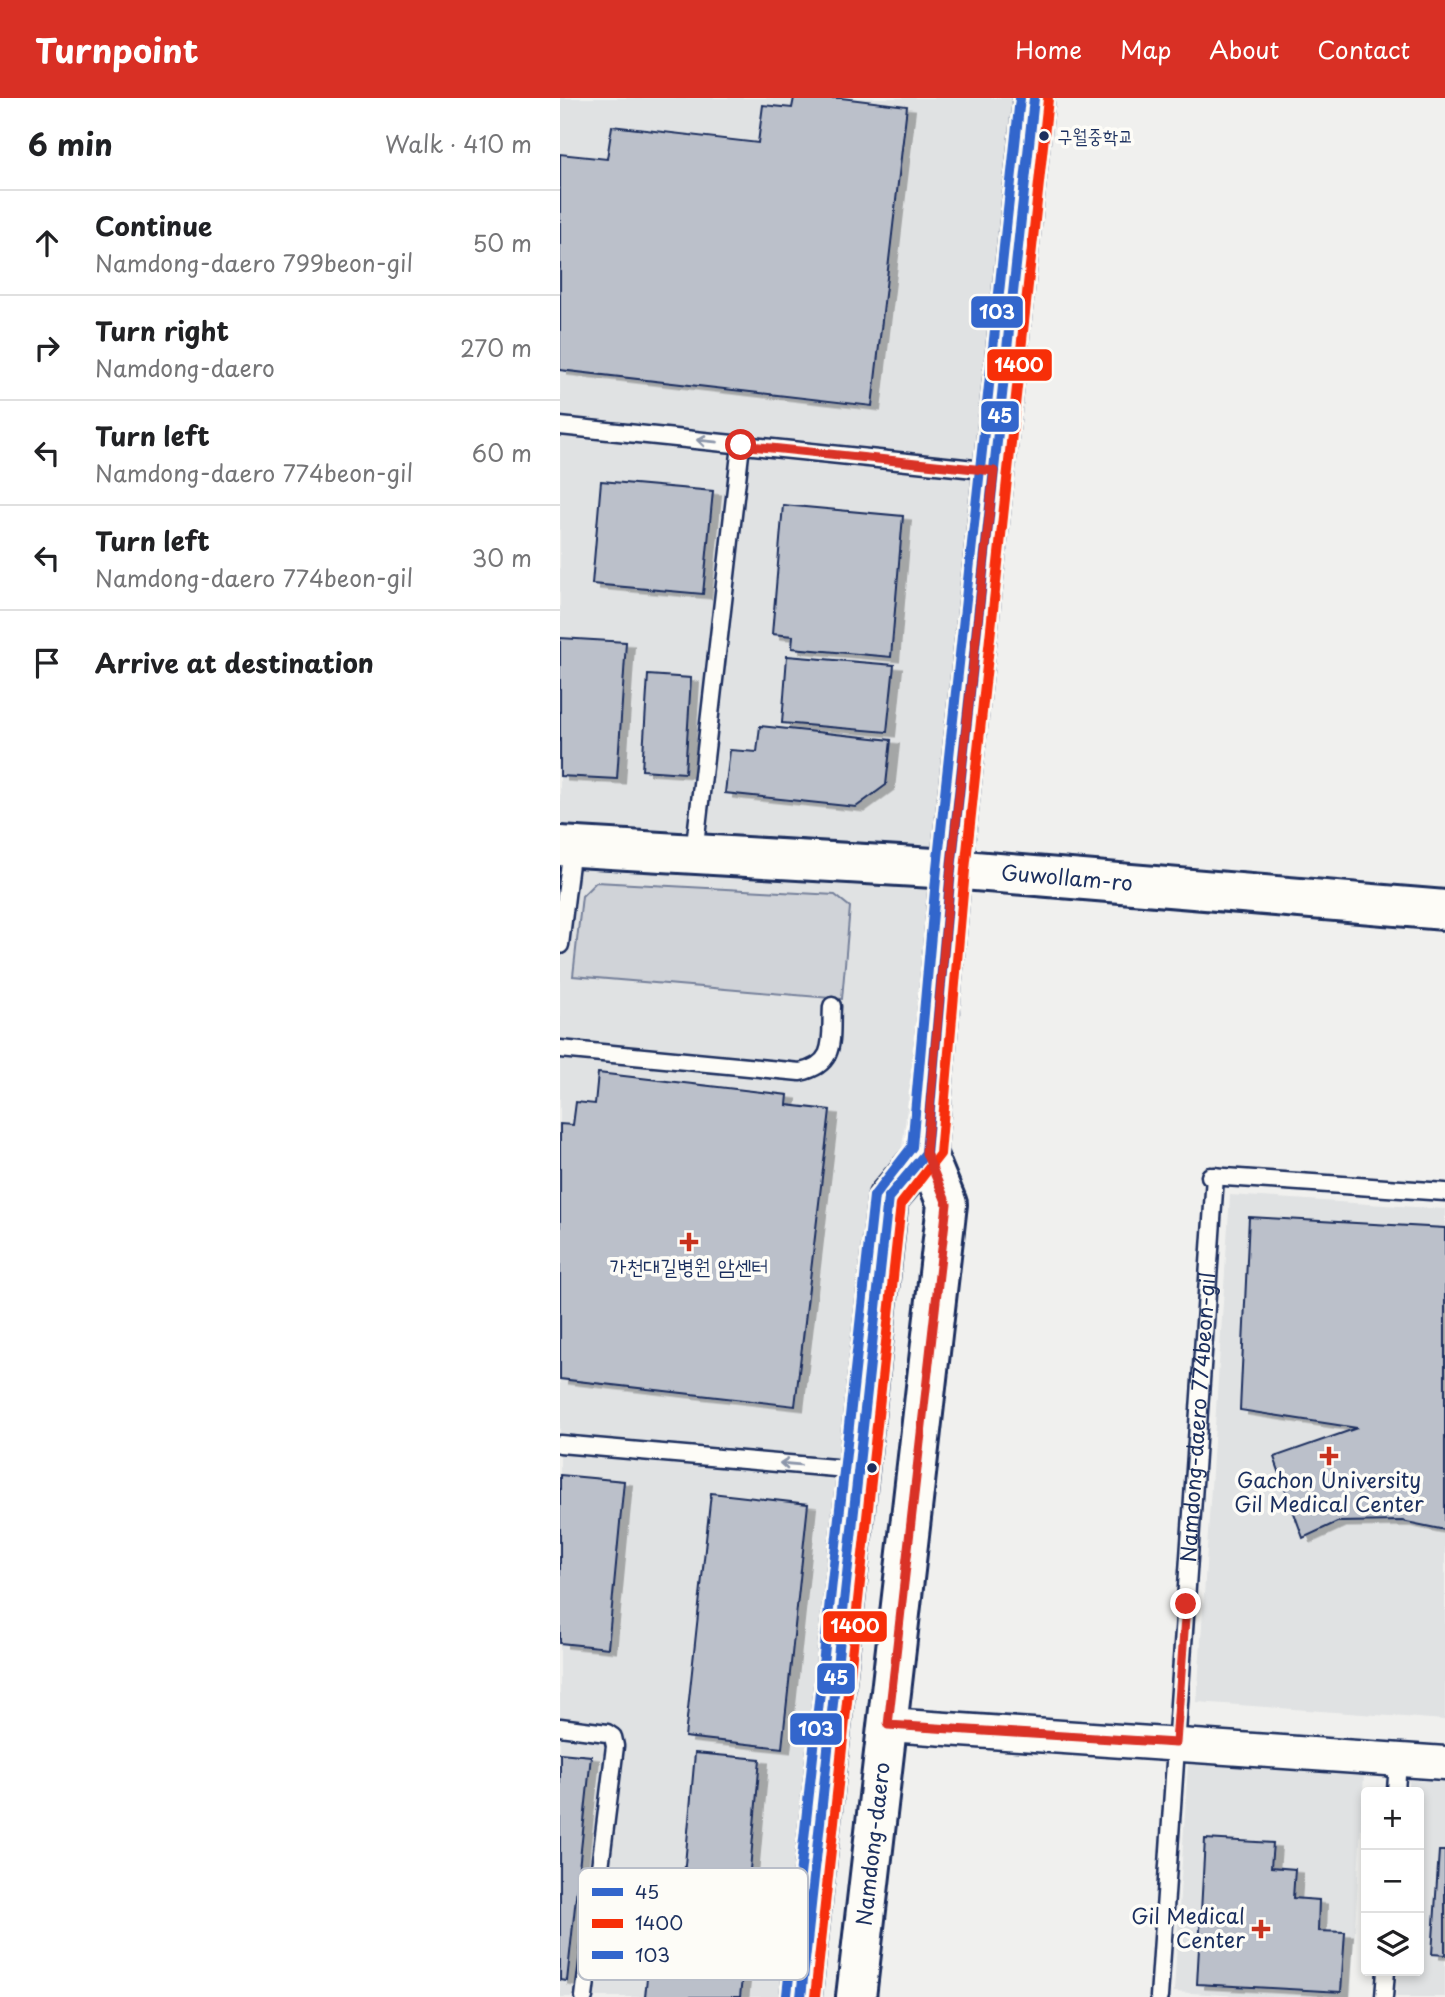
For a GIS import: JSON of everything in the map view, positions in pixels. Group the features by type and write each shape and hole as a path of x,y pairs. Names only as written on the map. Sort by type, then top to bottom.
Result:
{"main road":[{"name":"Namdong-daero","path":"856,1997 947,1204 926,1153 951,869 1034,98"},
{"name":"Guwollam-ro","path":"566,847 951,869 1445,910"},
{"path":"808,1937 888,1198 926,1153"}],"street":[{"path":"888,1725 1445,1763"}],"lane":[{"path":"560,426 994,471"},
{"path":"694,854 741,445"},
{"path":"560,945 566,847"},
{"path":"560,1049 800,1072 818,1068 828,1056 832,1006"},
{"name":"Namdong-daero 774beon-gil","path":"1159,1997 1212,1177 1445,1192"},
{"path":"560,1444 858,1469"},
{"path":"560,1727 607,1732 613,1737 615,1745 600,1868"},
{"path":"1396,1787 1398,1759"},
{"path":"1384,1997 1386,1976"}],"shaded area":[{"path":"560,98 1033,98 808,1901 808,1868 578,1868 578,1980 798,1980 796,1997 560,1997"},
{"path":"596,882 835,895 850,907 842,999 573,976 582,896"},
{"name":"Gachon University Gil Medical Center","path":"1230,1195 1445,1209 1445,1720 1197,1702"},
{"path":"1188,1764 1364,1775 1363,1787 1361,1787 1351,1997 1257,1997 1174,1992"},
{"path":"1409,1780 1445,1782 1445,1997 1396,1997 1397,1976 1424,1976 1424,1787 1409,1787"}],"building":[{"path":"794,98 841,98 907,106 872,406 560,370 560,154 607,159 612,126 758,143 763,105 792,108"},
{"path":"601,481 713,491 703,594 592,584"},
{"path":"783,505 903,516 891,657 792,648 793,636 772,634"},
{"path":"560,638 626,642 617,779 560,776"},
{"path":"787,656 894,665 887,732 782,723"},
{"path":"648,675 691,678 685,773 642,770"},
{"path":"760,726 891,740 886,785 856,807 725,793 730,750 757,752"},
{"path":"598,1073 788,1095 787,1105 830,1110 795,1406 560,1379 560,1124 573,1125 576,1102 595,1104"},
{"path":"1249,1217 1445,1228 1445,1530 1402,1521 1337,1522 1303,1538 1274,1457 1357,1428 1240,1410"},
{"path":"560,1475 624,1481 608,1648 560,1643"},
{"path":"711,1493 808,1504 782,1748 685,1737"},
{"path":"560,1753 591,1756 567,1981 560,1980"},
{"path":"695,1753 760,1759 750,1868 685,1868"},
{"path":"1205,1839 1273,1843 1271,1867 1295,1869 1293,1898 1319,1900 1318,1931 1345,1932 1341,1992 1197,1984"},
{"path":"1439,1851 1445,1851 1445,1955 1432,1954"},
{"path":"647,1980 742,1980 740,1997 645,1997"}],"transit line":[{"name":"103","path":"801,1868 874,1196 912,1147 937,868 1020,98"},
{"name":"45","path":"808,1933 888,1198 926,1153 951,869 1034,98"},
{"name":"1400","path":"815,1997 901,1204 940,1154 965,870 1048,99"},
{"name":"103","path":"787,1995 789,1980"},
{"name":"45","path":"801,1997 803,1980"}],"place":[{"name":"구월중학교","path":"1044,136"},
{"name":"가천대길병원 암센터","path":"689,1242"},
{"name":"Gachon University Gil Medical Center","path":"1329,1456"},
{"name":"Gil Medical Center","path":"1261,1929"}],"route":[{"path":"741,445 994,471 951,869 926,1153 947,1204 888,1725 1176,1743 1186,1604"}]}
